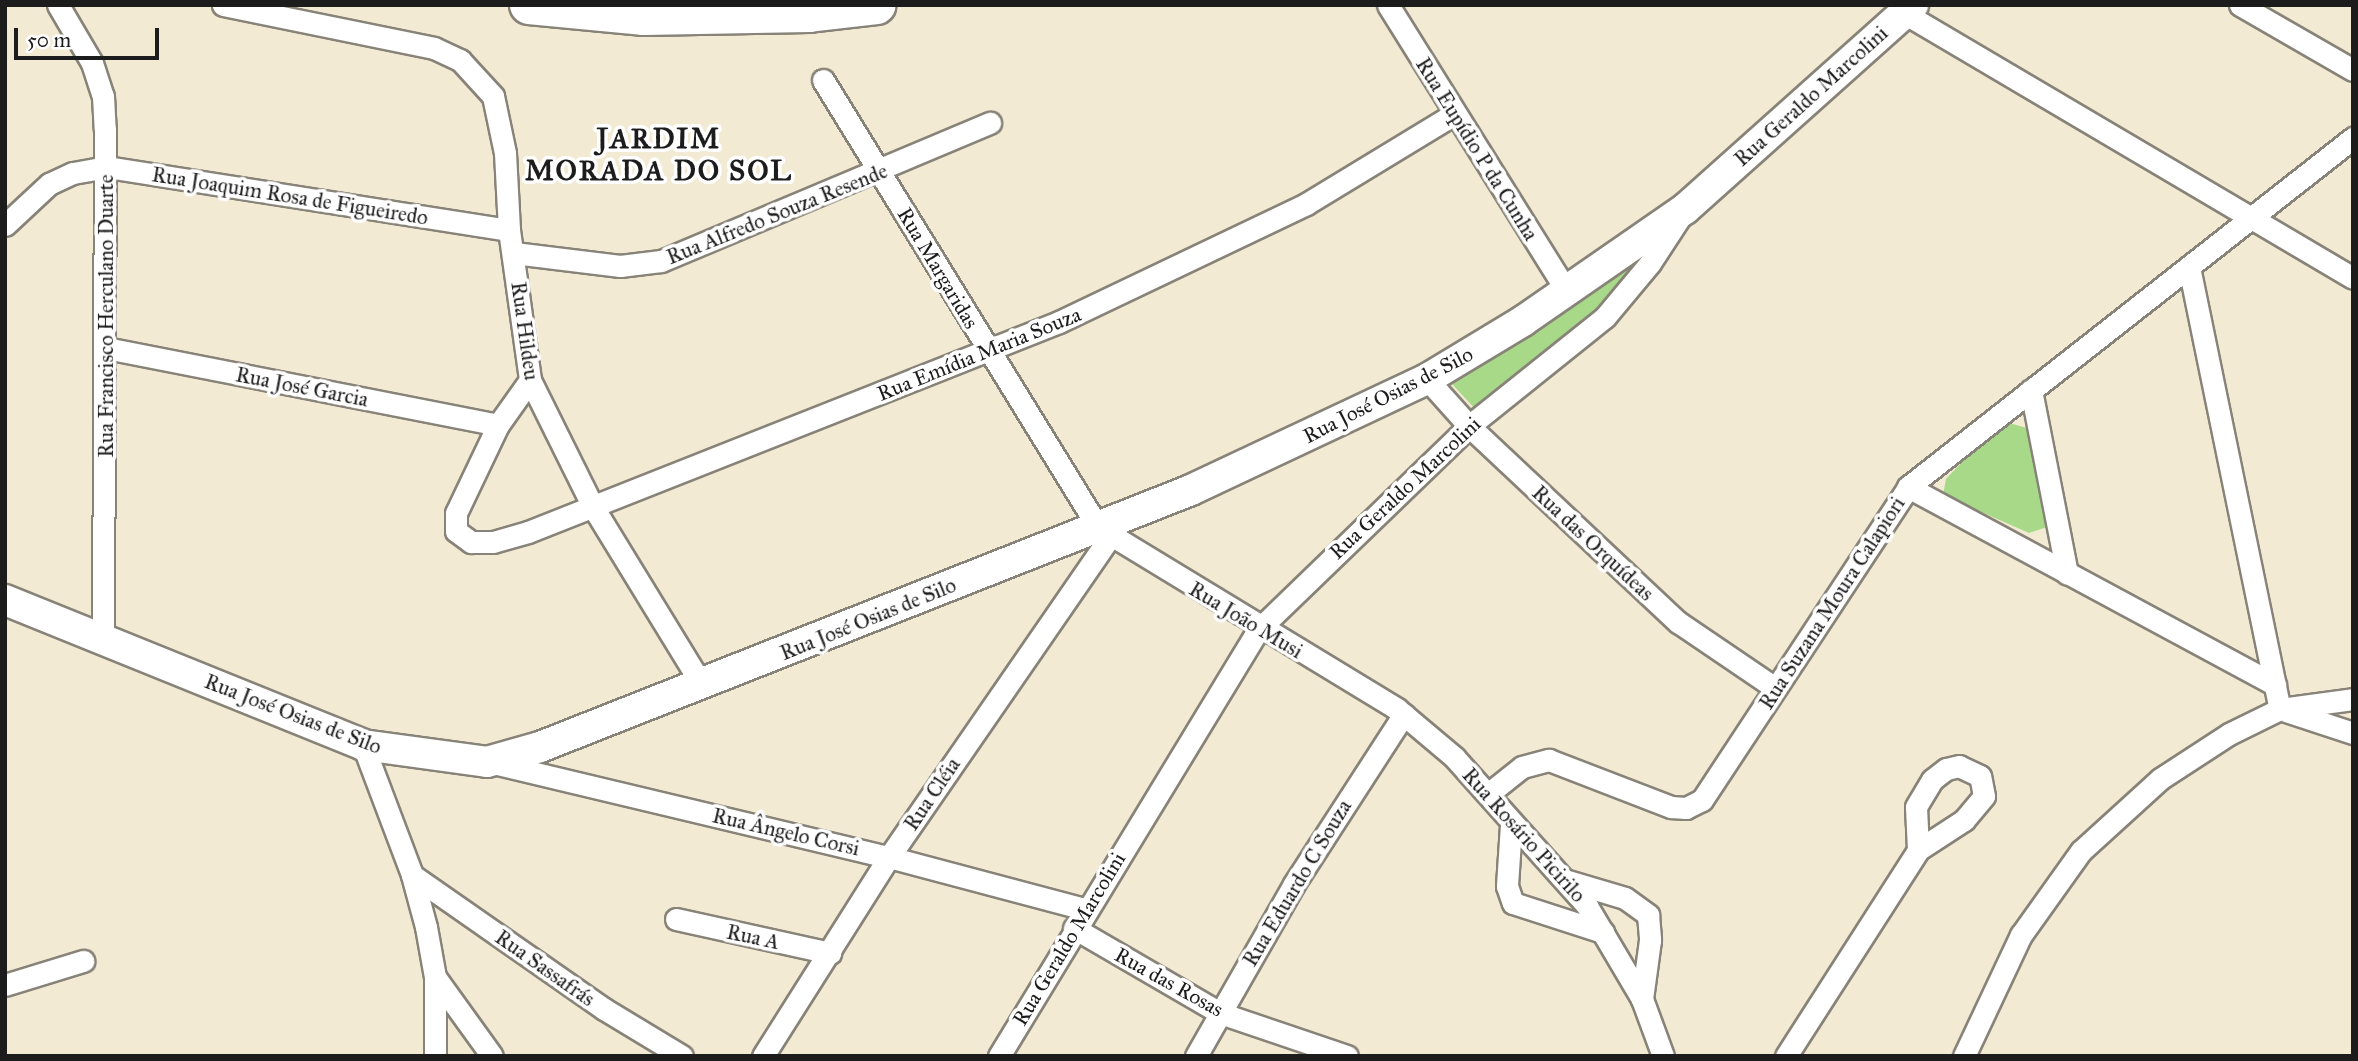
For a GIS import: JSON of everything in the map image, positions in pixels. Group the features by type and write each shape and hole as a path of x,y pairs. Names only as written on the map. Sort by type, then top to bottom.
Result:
{"highway":[{"path":"529,5 644,16 809,13 877,5"}],"street":[{"name":"Rua Francisco Herculano Duarte","path":"58,5 92,63 103,96 107,167 103,639"},
{"name":"Rua Hildeu","path":"223,5 434,48 460,60 493,96 505,153 509,230 530,380 593,507 702,684"},
{"name":"Rua Eupídio P da Cunha","path":"1388,5 1567,292"},
{"path":"2239,5 2353,70"},
{"path":"1908,9 2353,278"},
{"name":"Rua Geraldo Marcolini","path":"999,1056 1085,909 1259,629 1468,426 1605,317 1650,263 1685,209 1908,9"},
{"name":"Rua Margaridas","path":"823,80 989,352 1104,532"},
{"name":"Rua Emídia Maria Souza","path":"498,425 456,513 456,531 481,544 528,532 989,352 1153,280 1306,204 1454,114"},
{"name":"Rua Alfredo Souza Resende","path":"514,253 620,266 650,264 695,251 990,123"},
{"path":"1908,487 2353,138"},
{"name":"Rua Joaquim Rosa de Figueiredo","path":"5,225 49,184 73,173 107,167 509,230"},
{"name":"Rua José Osias de Silo","path":"5,600 363,745 487,762 540,747 1104,532 1427,379 1567,292 1685,209"},
{"path":"2189,267 2280,709"},
{"name":"Rua José Garcia","path":"106,348 498,425"},
{"name":"Rua das Orquídeas","path":"1427,379 1468,426 1678,622 1775,688"},
{"path":"498,425 530,380"},
{"path":"2031,390 2067,574"},
{"name":"Rua Suzana Moura Calapiori","path":"1488,794 1522,767 1549,760 1658,803 1695,806 1712,790 1775,688 1908,487 2275,685"},
{"name":"Rua João Musi","path":"1104,532 1259,629 1401,711"},
{"name":"Rua Cléia","path":"763,1056 889,857 1104,532"},
{"path":"1964,1056 2021,935 2081,851 2160,779 2229,734 2280,709 2353,699"},
{"path":"2280,709 2353,733"},
{"name":"Rua Rosário Picirilo","path":"1401,711 1488,794 1511,825 1568,881 1603,932 1642,999 1663,1056"},
{"name":"Rua Eduardo C Souza","path":"1196,1056 1294,884 1401,711"},
{"path":"363,745 412,875 435,977 435,1056"},
{"name":"Rua Ângelo Corsi","path":"487,762 889,857 1085,909"},
{"path":"1511,825 1507,886 1513,903 1603,932"},
{"path":"1786,1056 1917,850"},
{"name":"Rua Sassafrás","path":"412,875 604,1009 682,1056"},
{"path":"1568,881 1625,898 1648,915 1650,940 1642,999"},
{"name":"Rua A","path":"676,919 830,953"},
{"name":"Rua das Rosas","path":"1074,928 1220,1013 1347,1056"},
{"path":"5,985 83,961"},
{"path":"435,977 492,1056"}],"green space":[{"path":"1636,257 1643,265 1609,303 1478,412 1452,384"},
{"path":"2009,423 2027,428 2047,527 2029,533 1943,495 1946,479 1963,461"}],"district":[{"name":"JARDIM MORADA DO SOL","path":"659,155"}]}
